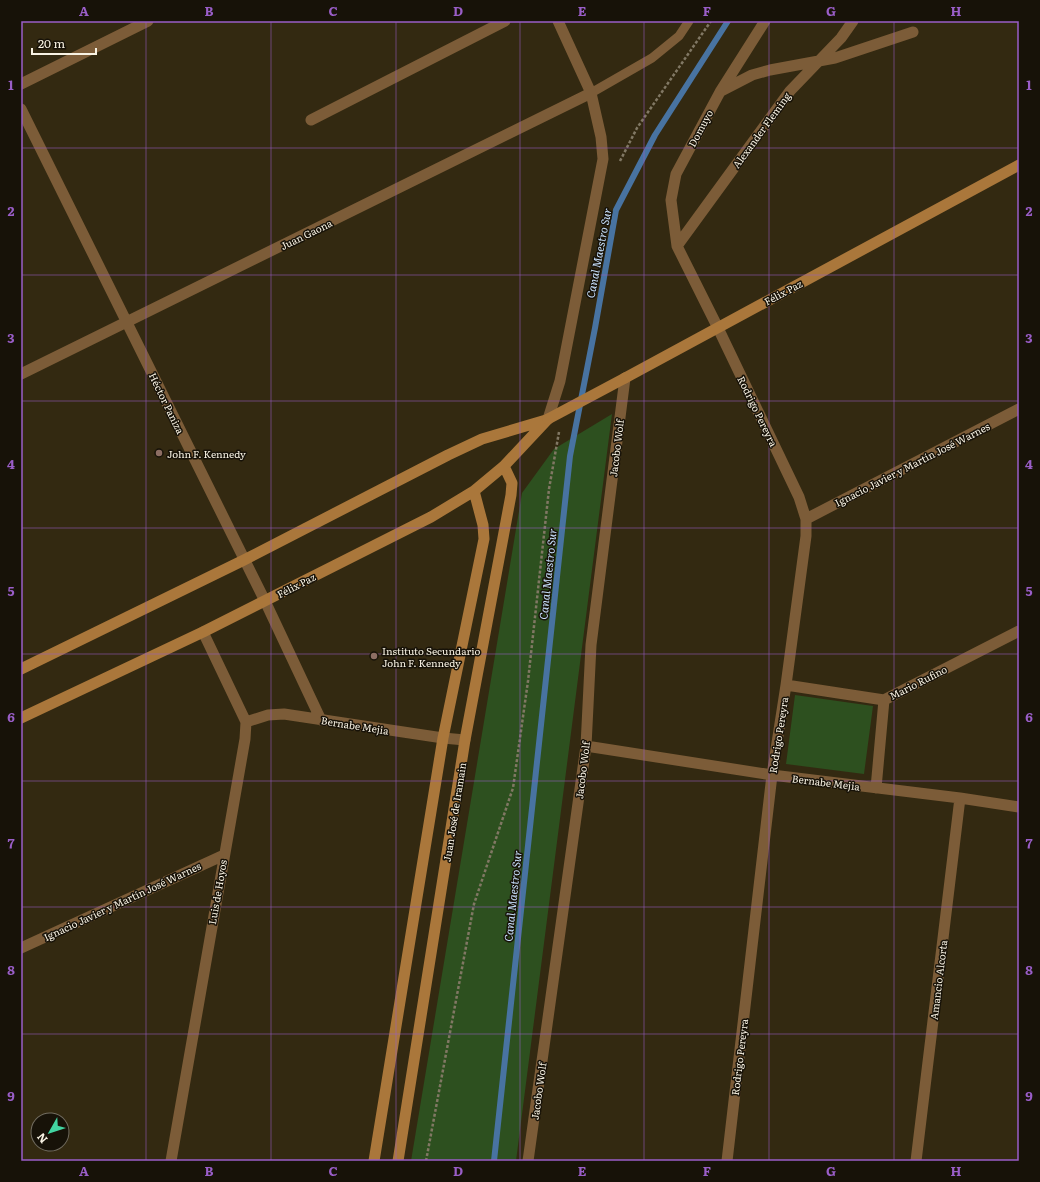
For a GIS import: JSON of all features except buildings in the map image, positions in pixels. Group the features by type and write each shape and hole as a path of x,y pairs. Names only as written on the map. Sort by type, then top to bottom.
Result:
{"main road":[{"name":"Félix Paz","path":"21,669 244,560 448,455 482,439 548,419 1019,165"},
{"name":"Félix Paz","path":"21,718 203,632 431,517 474,491 504,466 548,419"},
{"name":"Juan José de Iramain","path":"398,1161 465,740 512,483 504,466"},
{"path":"374,1161 443,738 484,539 483,525 474,491"}],"street":[{"path":"21,84 148,21"},
{"path":"311,120 505,21"},
{"path":"548,419 560,381 603,159 601,137 591,93 558,21"},
{"name":"Domuyo","path":"718,328 677,246 671,200 676,174 720,92 765,21"},
{"name":"Alexander Fleming","path":"677,246 790,91 841,38 853,21"},
{"path":"720,92 752,75 770,70 820,61 913,32"},
{"name":"Juan Gaona","path":"21,374 591,93"},
{"name":"Héctor Paniza","path":"21,109 265,601 321,720"},
{"name":"Rodrigo Pereyra","path":"718,328 799,497 806,519 806,536 772,776 727,1161"},
{"name":"Jacobo Wolf","path":"528,1161 586,746 591,645 625,378"},
{"name":"Ignacio Javier y Martín José Warnes","path":"806,519 1019,409"},
{"name":"Mario Rufino","path":"786,685 884,700 1019,631"},
{"name":"Luis de Hoyos","path":"171,1161 245,739 246,722 203,632"},
{"path":"876,788 884,700"},
{"name":"Bernabe Mejia","path":"246,722 268,715 284,714 465,740"},
{"name":"Bernabe Mejia","path":"586,746 772,776 960,798 1019,807"},
{"name":"Amancio Alcorta","path":"916,1161 960,798"},
{"name":"Ignacio Javier y Martín José Warnes","path":"21,948 224,855"}],"lane":[{"path":"591,93 652,58 679,36 689,21"}],"path":[{"path":"619,165 637,128 711,21"},
{"path":"426,1161 474,904 513,788 528,681 550,488 560,426"}],"green space":[{"path":"612,414 516,1161 411,1161 522,493 554,449"},
{"path":"795,695 873,706 864,774 786,764"}],"waterway":[{"name":"Canal Maestro Sur","path":"494,1161 570,456 616,210 655,135 728,21"}],"place":[{"name":"John F. Kennedy","path":"159,453"},
{"name":"Instituto Secundario John F. Kennedy","path":"374,656"}]}
